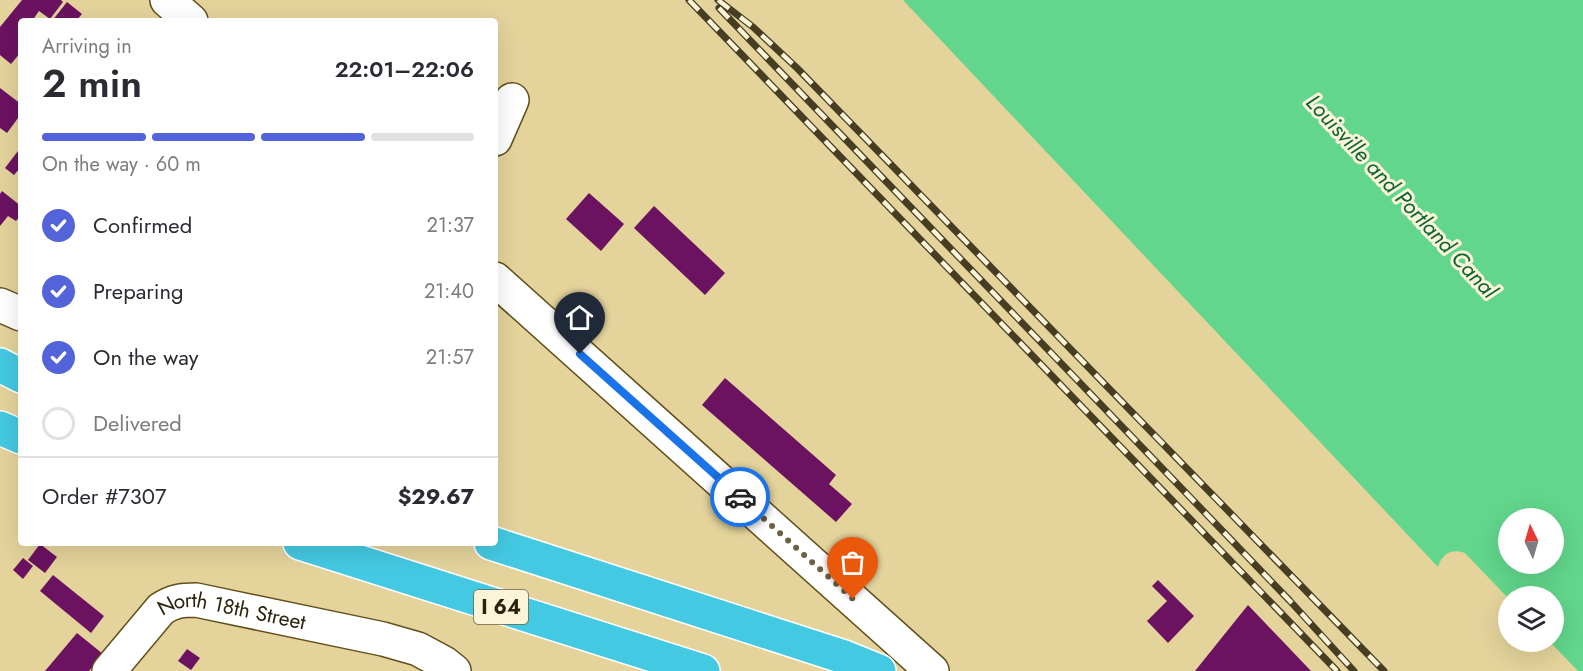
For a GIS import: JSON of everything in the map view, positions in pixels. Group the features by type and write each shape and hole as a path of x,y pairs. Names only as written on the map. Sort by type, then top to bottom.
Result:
{"highway":[{"path":"0,365 18,374"},
{"path":"0,428 18,436"},
{"path":"498,545 843,657 879,671"},
{"name":"I 64","path":"309,546 702,671"}],"street":[{"path":"167,0 188,18"},
{"path":"498,131 512,100"},
{"path":"498,282 932,671"},
{"path":"0,305 18,313"},
{"name":"North 18th Street","path":"110,671 161,609 171,602 180,600 196,600 382,639 418,649 454,671"}],"water":[{"name":"Louisville and Portland Canal","path":"903,0 1583,0 1583,671 1578,671 1560,652 1564,652 1564,586 1498,588 1465,553 1451,552 1442,559 1438,567"}],"building":[{"path":"22,0 61,0 63,2 51,18 39,11 34,18 18,18 18,56 11,64 0,55 0,27"},
{"path":"67,2 82,14 79,18 54,18"},
{"path":"0,88 18,102 18,118 7,133 0,128"},
{"path":"18,151 18,170 14,175 5,168"},
{"path":"2,191 18,204 18,219 16,221 8,216 0,226 0,194"},
{"path":"589,193 624,224 601,251 566,219"},
{"path":"654,206 725,273 705,295 634,228"},
{"path":"725,378 836,475 829,484 852,504 836,522 702,405"},
{"path":"38,546 43,546 57,557 45,573 28,560"},
{"path":"23,558 33,566 23,579 13,570"},
{"path":"53,575 104,616 91,633 40,591"},
{"path":"1158,580 1194,616 1168,643 1147,621 1167,601 1152,586"},
{"path":"1248,605 1311,671 1195,671"},
{"path":"77,633 103,654 89,671 45,671"},
{"path":"187,649 200,658 191,670 178,661"}],"railway":[{"path":"689,0 1337,671"},
{"path":"718,0 753,27 797,68 1384,671"},
{"path":"719,8 1290,601 1354,671"}],"way so far":[{"path":"740,497 853,599"}],"route":[{"path":"580,354 740,497"}]}
